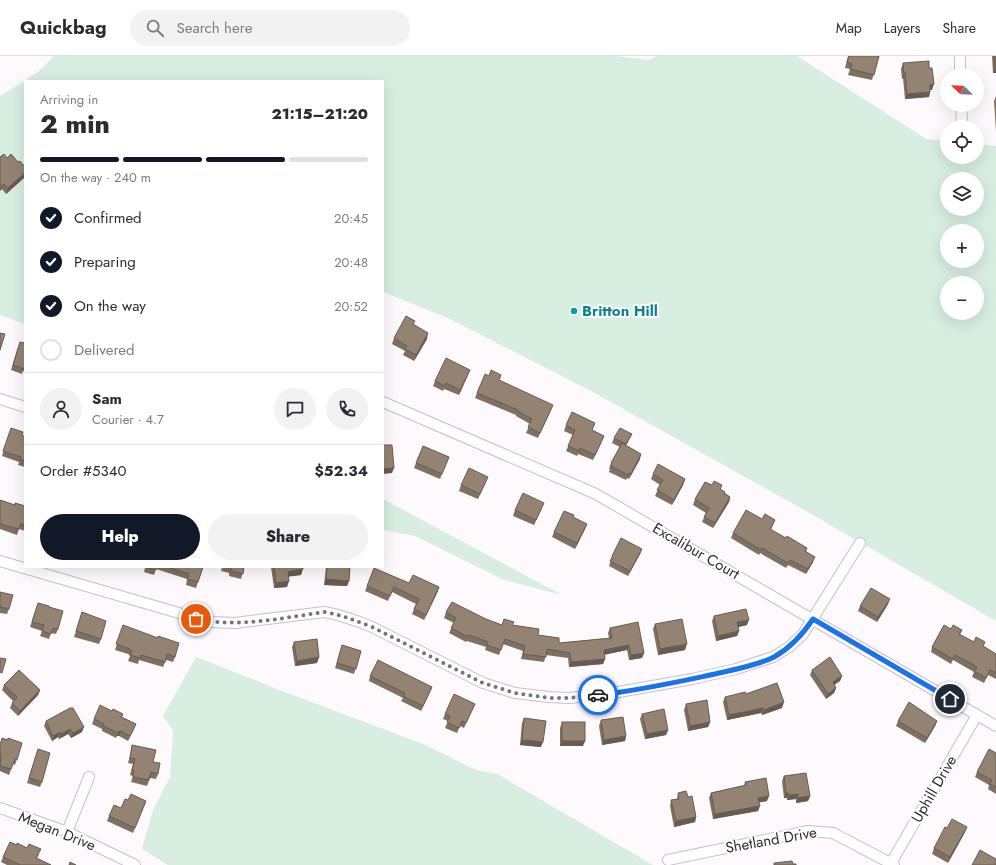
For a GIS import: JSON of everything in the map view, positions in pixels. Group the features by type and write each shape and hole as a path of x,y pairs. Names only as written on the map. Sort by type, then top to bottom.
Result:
{"street":[{"path":"960,56 960,68"},
{"path":"0,399 24,407"},
{"name":"Excalibur Court","path":"384,402 596,494 996,726"},
{"path":"24,568 210,622 235,623 324,612 339,615 370,626 483,683 515,693 549,698 569,698 613,693 692,679 736,669 773,657 789,647 803,634 860,543"},
{"path":"0,561 24,568"},
{"name":"Uphill Drive","path":"893,864 977,715"},
{"path":"66,832 89,776"},
{"name":"Megan Drive","path":"0,808 66,832 135,865"},
{"name":"Shetland Drive","path":"668,860 808,831 818,831 833,833 893,864"}],"green space":[{"path":"54,56 616,56 649,60 656,56 797,56 926,139 940,140 940,164 984,164 984,145 996,146 996,621 806,511 591,391 450,319 384,292 384,80 25,80 38,72"},
{"path":"24,81 24,324 0,315 0,96"},
{"path":"384,500 562,595 504,580 415,536 384,530"},
{"path":"196,657 423,744 476,770 497,774 653,865 168,865 142,849 153,810 170,777 173,731 163,716"}],"building":[{"path":"849,56 879,56 874,75 850,69 852,64 847,62"},
{"path":"994,56 996,56 996,68 995,68"},
{"path":"929,61 929,68 932,68 934,84 930,85 930,92 907,94 903,63"},
{"path":"4,154 7,158 11,154 18,162 20,161 24,166 24,174 8,188 4,184 2,186 0,184 0,157"},
{"path":"406,316 415,321 413,324 428,333 416,355 405,349 407,346 394,338"},
{"path":"0,333 5,334 0,350"},
{"path":"20,342 24,343 24,369 13,365"},
{"path":"446,358 470,370 460,390 446,383 445,386 435,381"},
{"path":"491,370 501,375 499,380 553,405 540,433 528,427 532,419 518,410 477,393 485,374 489,376"},
{"path":"572,412 595,423 592,430 604,436 595,455 580,448 579,451 568,446 575,430 566,425"},
{"path":"11,428 23,432 24,461 20,459 21,457 3,451"},
{"path":"620,428 632,434 626,444 614,438"},
{"path":"622,443 641,454 631,474 629,473 628,475 611,466 611,463"},
{"path":"384,445 392,445 394,468 384,469"},
{"path":"423,446 449,457 442,474 416,463"},
{"path":"658,464 685,479 674,500 657,490 663,480 653,474"},
{"path":"469,468 488,477 480,494 461,485"},
{"path":"714,481 722,485 720,489 730,497 715,523 704,517 709,508 695,499 705,482 712,485"},
{"path":"523,493 544,503 536,520 515,510"},
{"path":"0,500 15,505 15,503 24,506 24,525 21,524 19,529 0,524"},
{"path":"746,510 762,519 765,514 775,520 770,529 786,538 787,536 807,548 805,551 815,557 808,569 790,560 788,563 762,548 761,550 733,533"},
{"path":"564,511 574,515 573,517 587,524 577,543 554,532"},
{"path":"621,538 642,549 630,571 610,561"},
{"path":"171,568 203,568 198,582 187,579 189,574"},
{"path":"231,568 244,568 243,574 231,571"},
{"path":"274,568 303,568 288,572 289,581 276,583"},
{"path":"327,568 350,568 349,581 326,579"},
{"path":"374,568 409,583 413,575 439,587 426,615 414,609 419,599 394,587 390,596 367,586"},
{"path":"871,588 890,599 878,617 860,606"},
{"path":"0,592 13,595 9,609 0,607"},
{"path":"452,602 486,619 502,625 504,619 514,622 512,625 539,629 538,635 559,638 559,643 612,638 610,628 638,622 644,653 631,655 629,645 604,650 605,659 571,662 570,653 547,649 546,657 523,654 525,646 505,639 501,650 487,645 488,642 469,635 468,637 451,628 456,618 446,612"},
{"path":"38,603 63,611 58,629 53,628 51,634 42,631 44,625 32,622"},
{"path":"746,609 749,620 737,622 739,631 718,636 714,616"},
{"path":"82,612 106,621 101,639 76,631"},
{"path":"682,619 687,644 660,649 655,624"},
{"path":"123,625 158,638 158,636 179,643 175,657 167,654 165,662 141,655 140,658 130,655 132,651 130,649 116,644"},
{"path":"944,625 951,629 953,625 962,630 959,634 974,642 976,637 985,642 983,646 996,654 996,673 990,670 986,678 974,671 977,667 955,655 953,659 932,647"},
{"path":"317,639 319,657 297,661 294,642"},
{"path":"342,645 361,651 356,669 337,663"},
{"path":"830,657 842,676 833,682 836,688 828,694 812,670"},
{"path":"0,658 6,659 2,673 0,672"},
{"path":"378,660 432,687 423,706 403,696 405,693 370,676"},
{"path":"19,670 40,690 20,711 12,703 17,697 4,685"},
{"path":"777,683 784,702 764,710 763,708 729,715 725,697 745,692 746,694"},
{"path":"454,694 475,704 466,723 462,721 459,728 447,722 450,716 445,714"},
{"path":"707,700 710,722 690,726 686,704"},
{"path":"909,702 937,721 927,738 898,721"},
{"path":"100,705 112,711 113,709 123,714 121,717 136,724 130,736 121,731 118,733 103,726 104,724 94,719"},
{"path":"70,708 73,708 84,727 73,733 70,729 53,736 46,721"},
{"path":"664,709 668,730 647,734 642,714"},
{"path":"623,717 626,736 604,740 601,720"},
{"path":"524,718 546,721 543,742 522,740"},
{"path":"562,722 585,722 585,741 562,741"},
{"path":"2,738 8,740 8,738 22,743 17,760 15,759 11,769 0,766 0,745"},
{"path":"132,745 156,750 153,762 160,763 158,774 151,772 149,780 133,777 134,770 132,770 135,759 130,758"},
{"path":"38,749 50,753 42,782 29,778"},
{"path":"989,749 996,753 996,787 990,784 992,780 977,772"},
{"path":"806,773 810,796 798,798 798,794 789,795 786,793 784,776"},
{"path":"766,778 769,796 758,798 760,806 715,814 711,793 746,785 745,782"},
{"path":"686,791 688,797 692,796 696,817 676,821 671,800 679,799 678,793"},
{"path":"131,794 146,801 135,828 109,816 114,805 121,808 125,799 128,800"},
{"path":"952,819 967,827 950,857 934,848 945,827 947,828"},
{"path":"10,842 17,845 17,843 27,848 29,844 41,849 36,858 51,865 20,865 3,857"},
{"path":"980,850 996,859 996,865 972,865"},
{"path":"792,861 793,864 796,865 774,865 774,863"},
{"path":"70,862 76,865 69,865"}],"way so far":[{"path":"196,619 210,622 235,623 324,612 351,618 370,626 483,683 515,693 549,698 569,698 598,695"}],"place":[{"name":"Britton Hill","path":"574,311"}],"route":[{"path":"598,695 692,679 736,669 773,657 789,647 803,634 813,619 950,699"}]}
